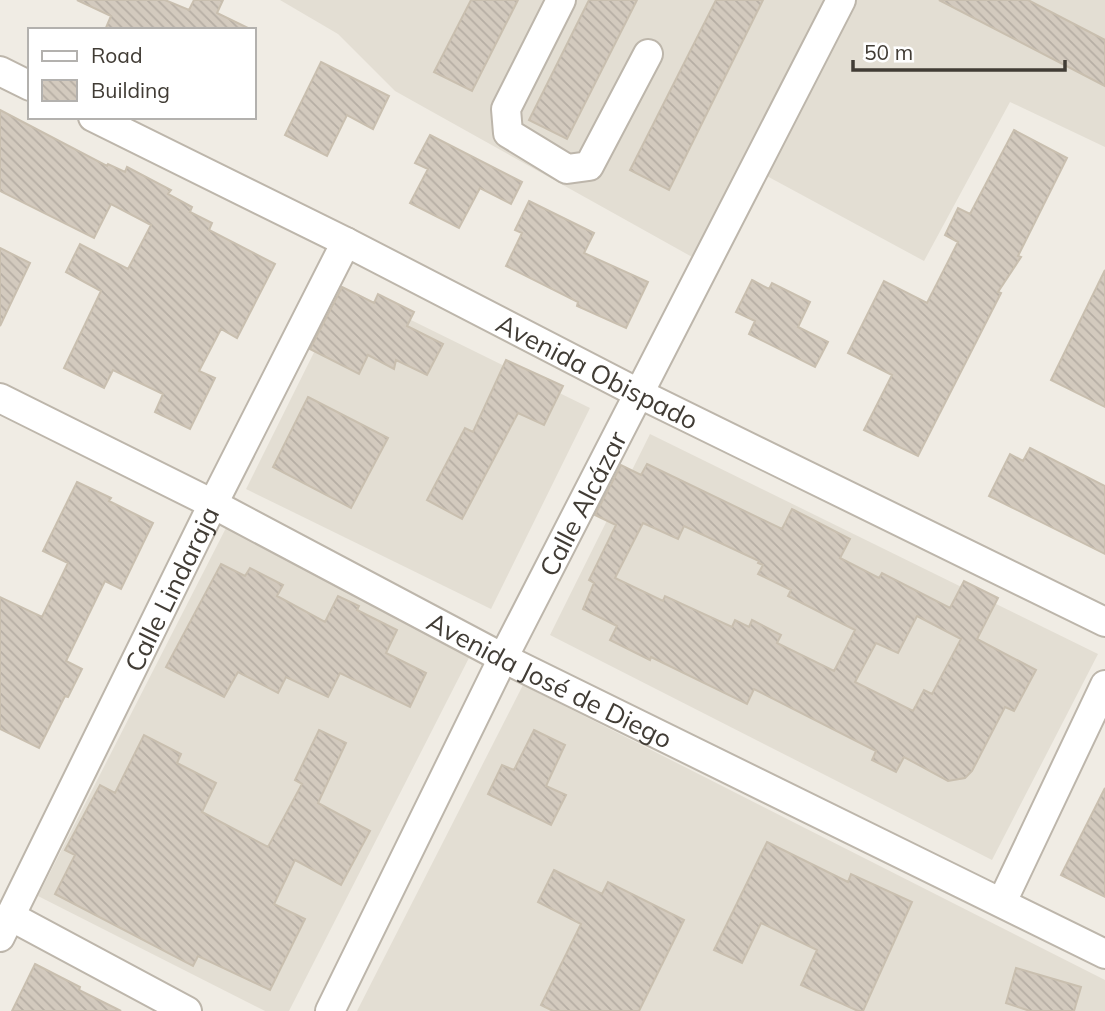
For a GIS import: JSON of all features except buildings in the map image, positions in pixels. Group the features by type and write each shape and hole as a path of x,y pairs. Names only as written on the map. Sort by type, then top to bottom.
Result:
{"street":[{"path":"561,0 506,109 509,133 543,155 567,169 589,166 648,54"},
{"name":"Calle Alcázar","path":"330,1011 503,658 841,0"},
{"path":"0,71 28,85"},
{"name":"Avenida Obispado","path":"97,119 638,393 1105,622"},
{"name":"Calle Lindaraja","path":"5,926 346,243"},
{"name":"Avenida José de Diego","path":"0,398 213,505 503,658 1105,954"},
{"path":"1002,902 1105,685"},
{"path":"5,926 187,1011"}],"shaded area":[{"path":"280,0 1105,0 1105,147 1010,102 924,261 765,175 719,272 395,91 338,34"},
{"path":"346,288 590,408 491,609 246,489"},
{"path":"650,434 1098,654 992,860 550,635"},
{"path":"227,526 473,650 289,1011 265,1011 38,896"},
{"path":"523,685 1105,980 1105,1011 357,1011"}]}
